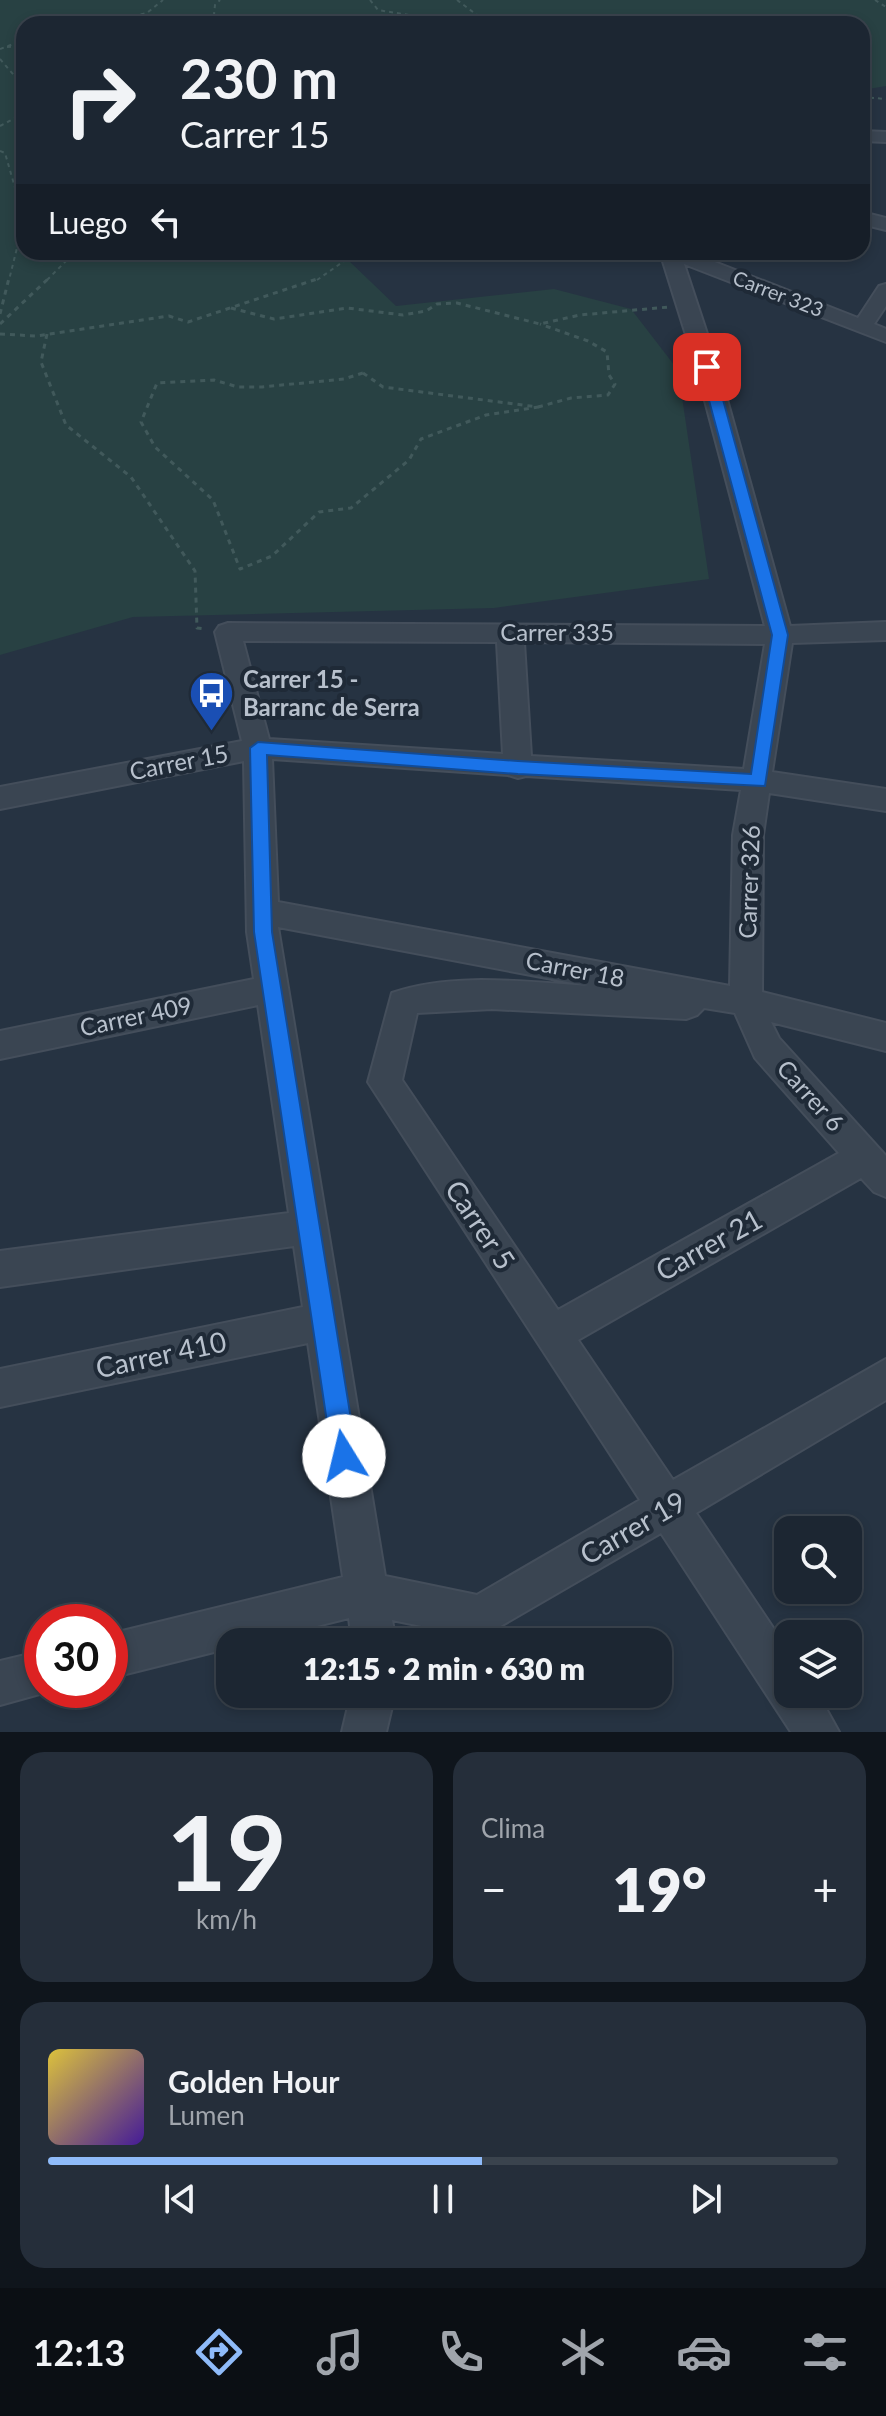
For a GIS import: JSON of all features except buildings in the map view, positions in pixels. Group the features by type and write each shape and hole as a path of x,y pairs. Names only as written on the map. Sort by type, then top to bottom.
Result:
{"street":[{"name":"Carrer 326","path":"673,260 780,635 748,835 746,1002"},
{"name":"Carrer 323","path":"691,260 879,333"},
{"path":"879,333 886,290"},
{"name":"Carrer 335","path":"228,632 780,635 886,631"},
{"path":"228,632 258,748 263,912 272,989 371,1628"},
{"path":"510,633 518,768"},
{"name":"Carrer 15","path":"0,798 258,748 518,768 759,781 886,800"},
{"name":"Carrer 18","path":"263,912 746,1002 886,1037"},
{"name":"Carrer 409","path":"0,1045 272,989"},
{"name":"Carrer 5","path":"698,993 686,1005 461,996 412,997 403,1003 385,1082 774,1667"},
{"name":"Carrer 6","path":"746,1002 767,1048 875,1169"},
{"name":"Carrer 21","path":"552,1334 875,1169"},
{"path":"0,1269 309,1227"},
{"name":"Carrer 410","path":"0,1388 322,1322"},
{"name":"Carrer 19","path":"365,1593 480,1617 886,1378"},
{"path":"128,1652 365,1593"},
{"path":"0,1683 24,1677"},
{"path":"364,1732 370,1708"},
{"path":"801,1708 817,1732"}],"path":[{"path":"133,16 147,13 163,0"},
{"path":"370,0 378,10 415,16"},
{"path":"457,0 478,16"},
{"path":"875,0 886,7"},
{"path":"0,59 16,78"},
{"path":"0,151 5,153 16,191"},
{"path":"0,314 16,252"},
{"path":"0,324 68,260"},
{"path":"0,334 47,334 169,316 188,322 316,280 345,260"},
{"path":"231,308 274,319 347,308 403,315 426,311 437,304 457,303 540,324 588,341 607,352 609,375 615,384 608,395 571,398 557,404 538,407 486,415 421,439 409,460 351,508 319,512 272,556 240,569 213,500 155,447 141,422 157,383 214,380 238,387 262,387 344,379 363,373 383,387 538,407"},
{"path":"540,324 580,315 687,305"},
{"path":"47,334 41,362 66,425 131,477 195,571 197,628 228,632"}],"green space":[{"path":"0,0 886,0 886,86 870,89 870,16 16,16 16,260 348,260 396,306 554,289 631,309 678,370 709,579 494,608 133,617 0,655"}],"place":[{"name":"Carrer 15 - Barranc de Serra","path":"212,733"}],"route":[{"path":"344,1456 263,932 258,748 518,768 759,781 780,635 707,367"}]}
